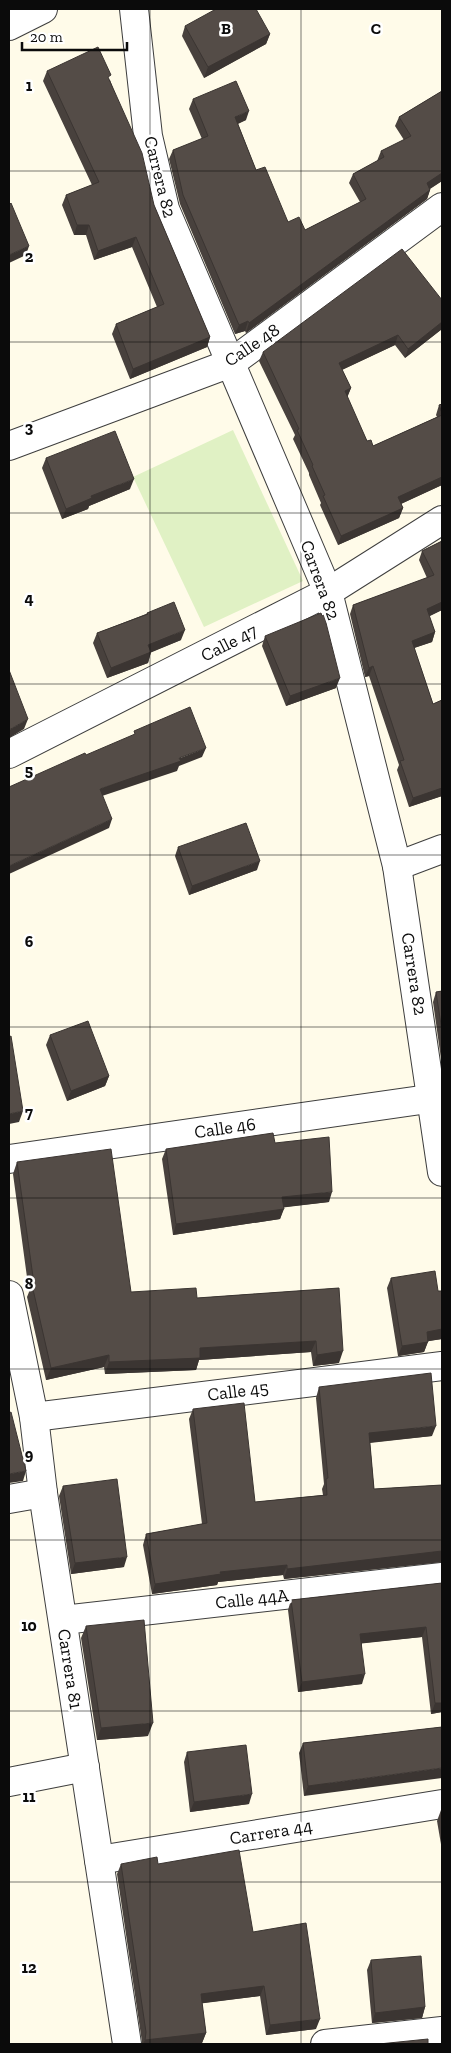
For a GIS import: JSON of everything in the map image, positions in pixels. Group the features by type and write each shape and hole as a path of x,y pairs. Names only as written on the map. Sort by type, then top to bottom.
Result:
{"street":[{"path":"9,26 44,9"},
{"name":"Carrera 82","path":"134,9 148,136 165,208 328,592 397,866 437,1098 442,1172"},
{"name":"Calle 48","path":"9,446 231,363 442,207"},
{"name":"Calle 47","path":"9,754 328,592 442,520"},
{"path":"397,866 442,849"},
{"name":"Calle 46","path":"9,1159 437,1098"},
{"name":"Carrera 81","path":"9,1295 34,1417 43,1493 127,2044"},
{"name":"Calle 45","path":"34,1417 442,1366"},
{"path":"9,1499 43,1493"},
{"name":"Calle 44A","path":"63,1620 442,1577"},
{"path":"9,1782 85,1767"},
{"name":"Carrera 44","path":"99,1860 442,1804"},
{"path":"325,2044 442,2030"}],"green space":[{"path":"233,430 303,581 204,627 133,477"}],"building":[{"path":"216,9 256,9 270,34 208,67 185,26"},
{"path":"98,47 111,75 108,77 142,153 154,205 210,337 133,369 116,324 164,304 136,237 98,251 89,225 77,225 66,195 99,182 47,71"},
{"path":"236,81 249,111 235,117 256,170 265,167 288,222 299,217 305,230 366,199 353,174 384,157 381,151 411,136 399,117 442,91 442,173 427,183 430,190 249,323 248,321 239,325 183,195 173,150 208,136 193,99"},
{"path":"11,203 29,246 9,255 9,205"},
{"path":"402,249 442,300 442,322 408,349 398,335 339,363 351,388 345,391 367,441 371,440 373,446 442,415 442,477 398,497 403,508 341,536 297,430 299,429 263,352"},
{"path":"115,431 134,479 91,496 92,498 66,509 46,458"},
{"path":"442,541 442,602 427,609 435,632 412,641 433,704 442,700 442,788 413,798 400,761 404,760 373,666 369,668 353,605 434,575 422,551"},
{"path":"174,602 185,630 148,645 151,652 111,668 97,633"},
{"path":"321,613 322,616 324,615 340,678 290,696 265,636"},
{"path":"9,670 28,719 9,730"},
{"path":"190,707 206,748 179,758 181,761 100,789 112,819 9,866 9,787 85,753 86,755 135,734 134,731"},
{"path":"246,823 260,861 192,886 178,847"},
{"path":"442,991 442,1031 436,992"},
{"path":"88,1021 109,1076 71,1091 50,1035"},
{"path":"11,1036 23,1111 9,1114 9,1037"},
{"path":"273,1133 275,1143 329,1137 332,1192 282,1197 284,1209 176,1224 166,1149"},
{"path":"111,1149 131,1292 196,1288 197,1298 339,1288 343,1351 317,1355 316,1341 200,1348 200,1358 109,1362 109,1355 51,1368 32,1285 34,1284 17,1162"},
{"path":"435,1271 438,1291 442,1291 442,1329 427,1332 428,1342 402,1346 391,1278"},
{"path":"431,1373 436,1426 369,1433 374,1489 442,1485 442,1551 287,1569 287,1565 220,1572 221,1574 155,1584 146,1534 207,1523 193,1409 244,1403 255,1502 327,1495 326,1479 328,1478 319,1387"},
{"path":"11,1412 26,1471 9,1474 9,1413"},
{"path":"117,1479 127,1557 75,1563 63,1486"},
{"path":"442,1583 442,1703 435,1703 426,1627 360,1634 365,1674 302,1682 291,1600"},
{"path":"144,1620 153,1723 101,1728 86,1626"},
{"path":"442,1727 442,1768 308,1786 303,1743"},
{"path":"246,1745 252,1794 194,1802 187,1752"},
{"path":"239,1850 253,1932 306,1923 320,2019 270,2025 264,1986 201,1994 206,2033 145,2040 146,2032 121,1864 157,1857 158,1864"},
{"path":"421,1956 425,2007 375,2013 371,1960"},
{"path":"428,2039 428,2044 379,2044"}]}
